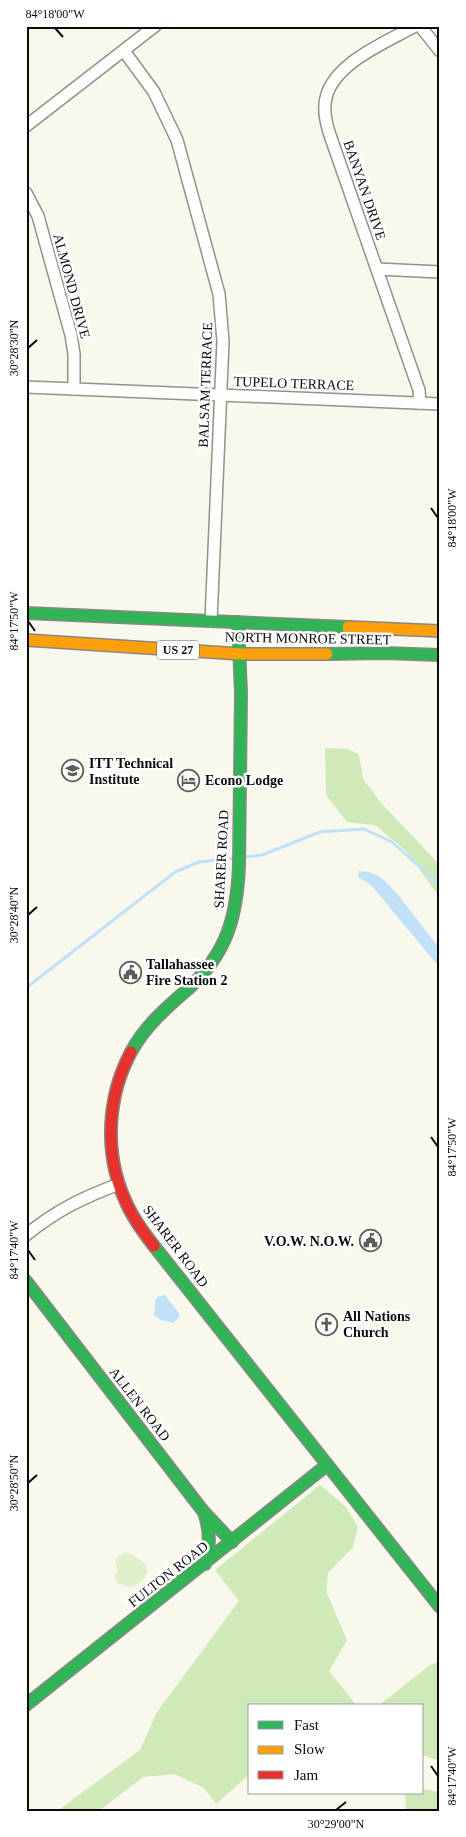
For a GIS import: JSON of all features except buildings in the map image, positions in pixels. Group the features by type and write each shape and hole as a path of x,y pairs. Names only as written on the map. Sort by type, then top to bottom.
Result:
{"street":[{"path":"26,126 155,26"},
{"name":"BANYAN DRIVE","path":"415,26 344,68 331,84 325,104 326,124 419,390 420,403"},
{"path":"420,26 440,51"},
{"name":"BALSAM TERRACE","path":"124,51 142,74 172,126 182,154 219,294 223,341 211,621"},
{"name":"ALMOND DRIVE","path":"26,193 38,216 71,335 74,354 74,389"},
{"path":"377,269 440,272"},
{"name":"TUPELO TERRACE","path":"26,387 440,404"},
{"name":"NORTH MONROE STREET","path":"26,613 81,630 241,654 384,653 440,631"},
{"name":"NORTH MONROE STREET","path":"26,640 81,630 211,621 238,622 412,642 438,655"},
{"name":"SHARER ROAD","path":"238,622 241,654 238,836 237,883 233,916 228,932 212,963 200,978 150,1024 129,1055 121,1073 113,1102 111,1119 112,1158 119,1184 134,1218 149,1239 440,1607"},
{"path":"438,655 440,640"},
{"path":"26,1235 71,1204 119,1184"},
{"name":"ALLEN ROAD","path":"26,1281 203,1511 214,1520 232,1542"},
{"name":"FULTON ROAD","path":"26,1705 327,1465"},
{"path":"203,1511 210,1542 205,1564"}],"green space":[{"path":"325,748 347,749 359,754 363,779 381,803 440,865 440,898 406,851 375,825 347,822 326,795"},
{"path":"320,1485 346,1507 358,1527 353,1547 328,1573 326,1591 347,1640 329,1671 355,1704 248,1704 248,1776 216,1804 204,1788 174,1774 143,1777 99,1811 57,1811 140,1750 157,1712 239,1601 215,1570"},
{"path":"125,1552 142,1561 148,1570 143,1580 130,1587 120,1584 115,1580 115,1575 118,1572 115,1560"},
{"path":"440,1661 440,1761 424,1756 424,1704 381,1704 430,1665"},
{"path":"424,1789 440,1792 440,1811 406,1811 405,1794 424,1794"}],"water":[{"path":"359,871 369,872 378,876 399,896 440,949 440,968 371,885 358,877"},
{"path":"165,1295 179,1313 179,1317 173,1323 161,1320 154,1315 157,1298"}],"waterway":[{"path":"244,857 262,855 320,832 364,829 392,842 440,885"},
{"path":"26,988 175,872 199,862 235,858"}],"traffic: fast":[{"path":"26,613 348,627"},
{"path":"131,1052 149,1026 188,989 212,962 221,948 232,918 236,901 239,865 241,693 238,622"},
{"path":"327,654 384,653 440,655"},
{"path":"154,1246 440,1607"},
{"path":"26,1281 203,1511 232,1542"},
{"path":"26,1705 327,1465"},
{"path":"204,1512 209,1538 205,1564"}],"traffic: slow":[{"path":"348,627 440,631"},
{"path":"26,640 241,654 327,654"}],"traffic: jam":[{"path":"131,1052 123,1069 113,1106 111,1144 118,1182 125,1200 138,1224 154,1246"}],"place":[{"name":"ITT Technical Institute","path":"73,771"},
{"name":"Econo Lodge","path":"189,780"},
{"name":"Tallahassee Fire Station 2","path":"130,972"},
{"name":"V.O.W. N.O.W.","path":"370,1241"},
{"name":"All Nations Church","path":"327,1324"}]}
